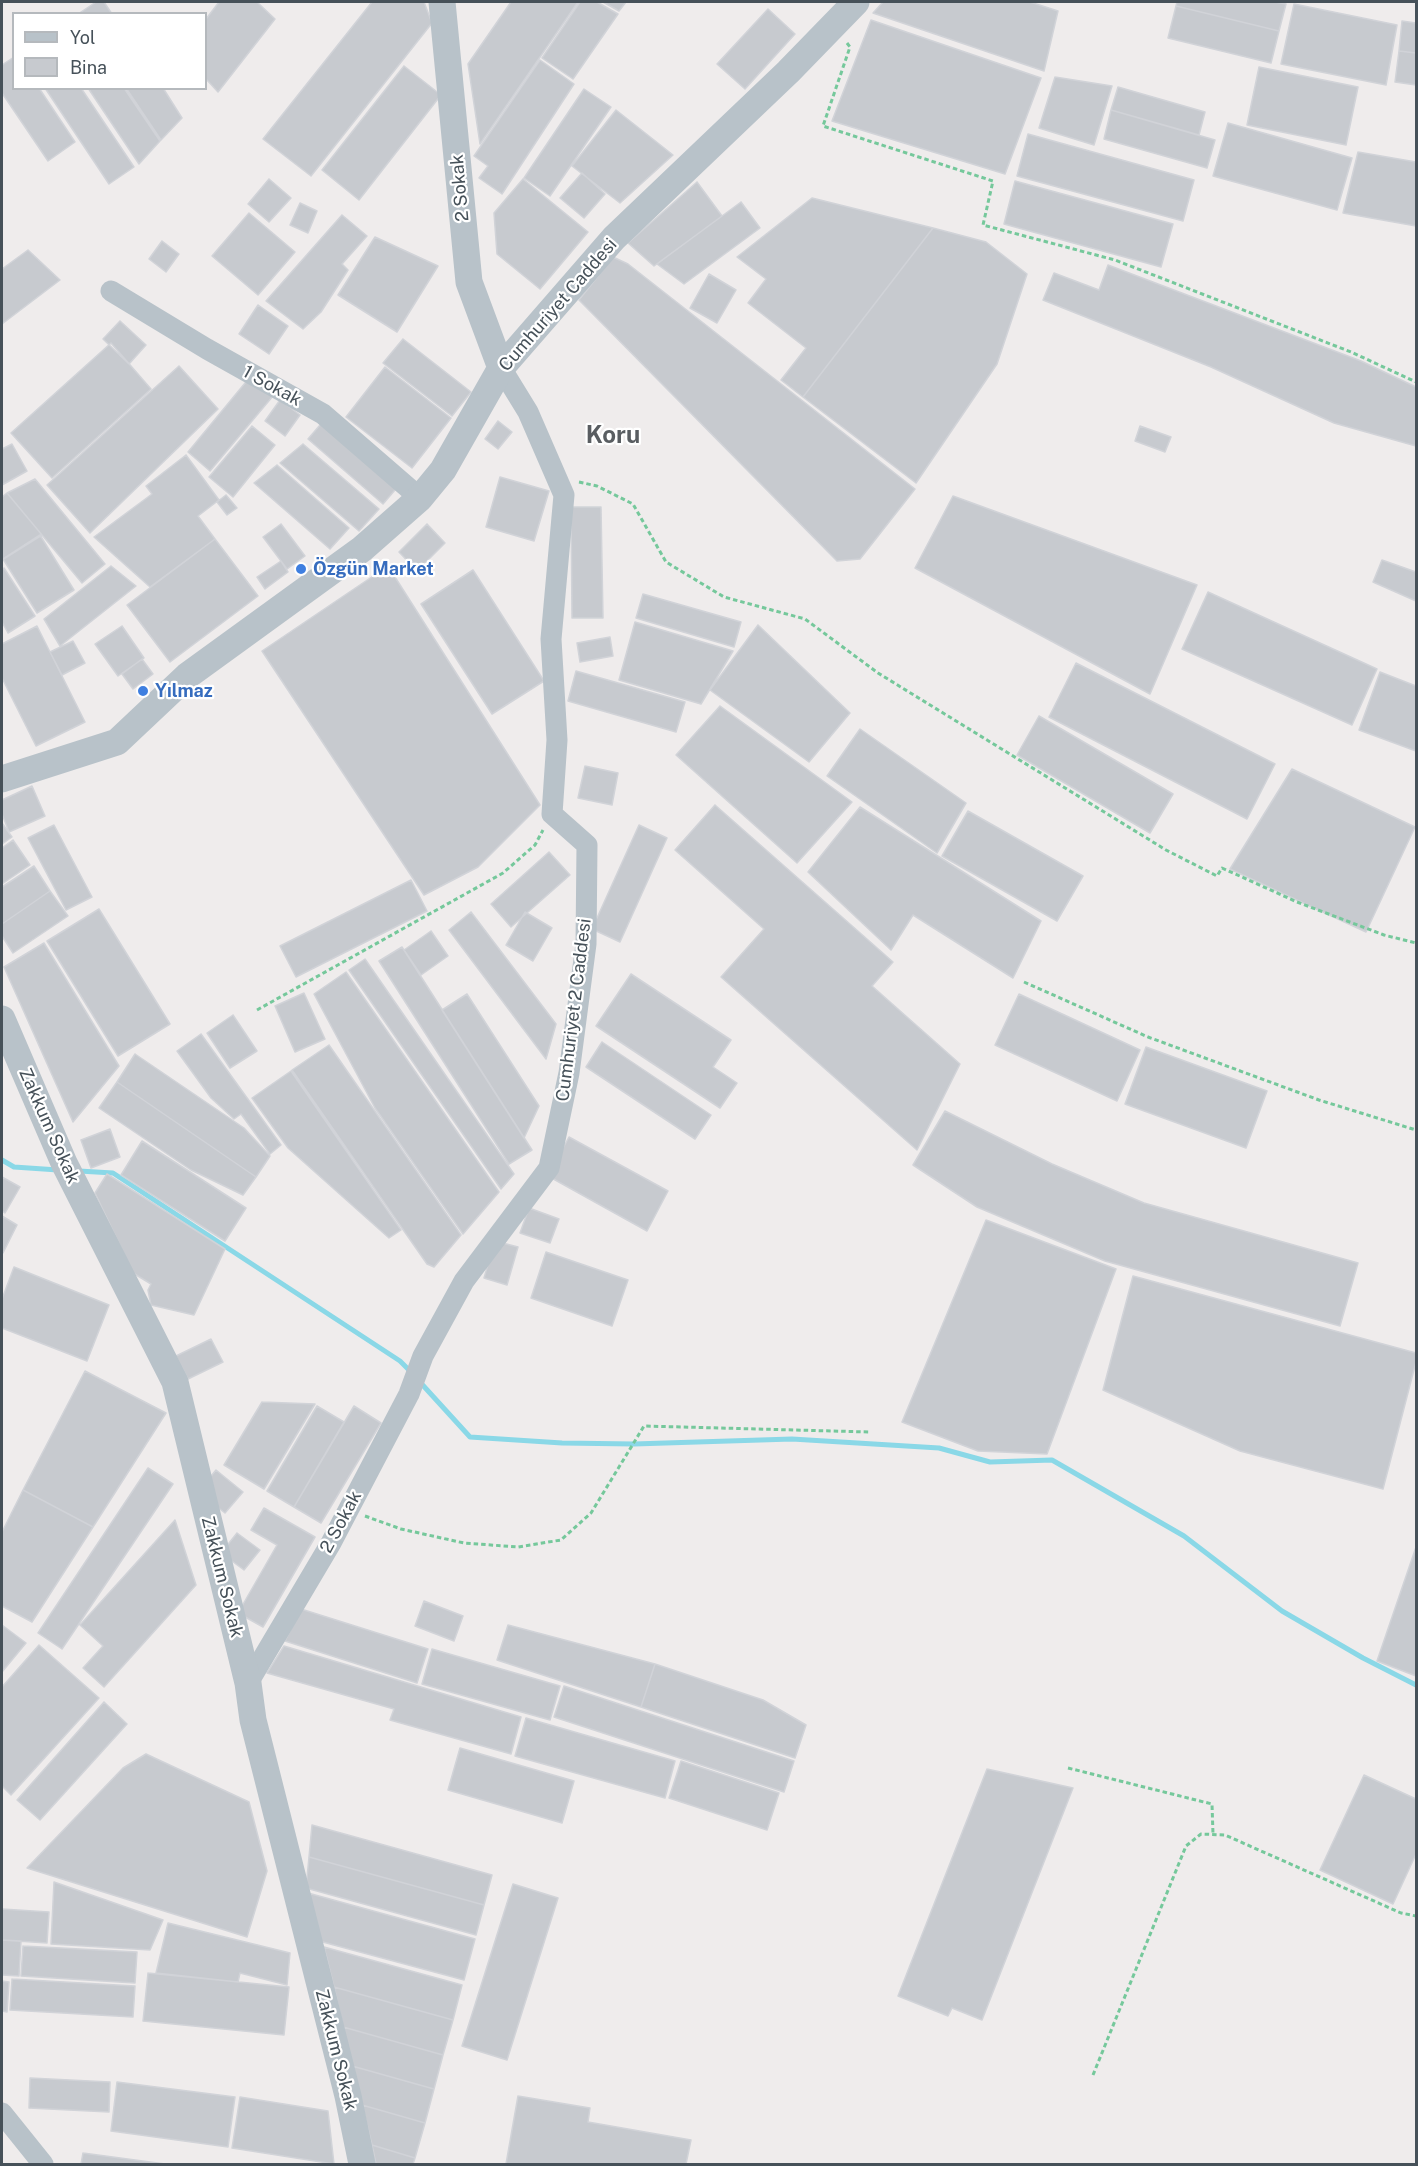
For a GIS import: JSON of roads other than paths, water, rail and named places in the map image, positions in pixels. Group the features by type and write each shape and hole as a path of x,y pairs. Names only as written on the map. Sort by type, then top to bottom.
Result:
{"street":[{"name":"2 Sokak","path":"442,2 469,282 501,368"},
{"name":"Cumhuriyet Caddesi","path":"2,779 117,742 187,676 362,549 420,498 443,471 501,368 615,238 788,72 856,2"},
{"name":"1 Sokak","path":"111,291 322,414 420,498"},
{"name":"Cumhuriyet 2 Caddesi","path":"423,1356 464,1281 549,1168 569,1073 586,944 587,845 552,814 557,740 551,639 564,495 528,412 501,368"},
{"name":"Zakkum Sokak","path":"2,1019 64,1163 175,1382 248,1683 253,1720 348,2096 362,2164"},
{"name":"2 Sokak","path":"248,1683 348,1510 409,1394 423,1356"},
{"path":"2,2113 43,2164"}],"waterway":[{"path":"2,1160 14,1167 58,1170"},
{"path":"79,1171 113,1173 400,1361 411,1372"},
{"path":"419,1381 470,1437 562,1443 634,1444 792,1439 939,1448 990,1462 1052,1460 1184,1536 1282,1611 1363,1658 1416,1685"}],"place":[{"name":"Özgün Market","path":"301,569"},
{"name":"Yılmaz","path":"143,691"}],"district":[{"name":"Koru","path":"613,436"}]}
